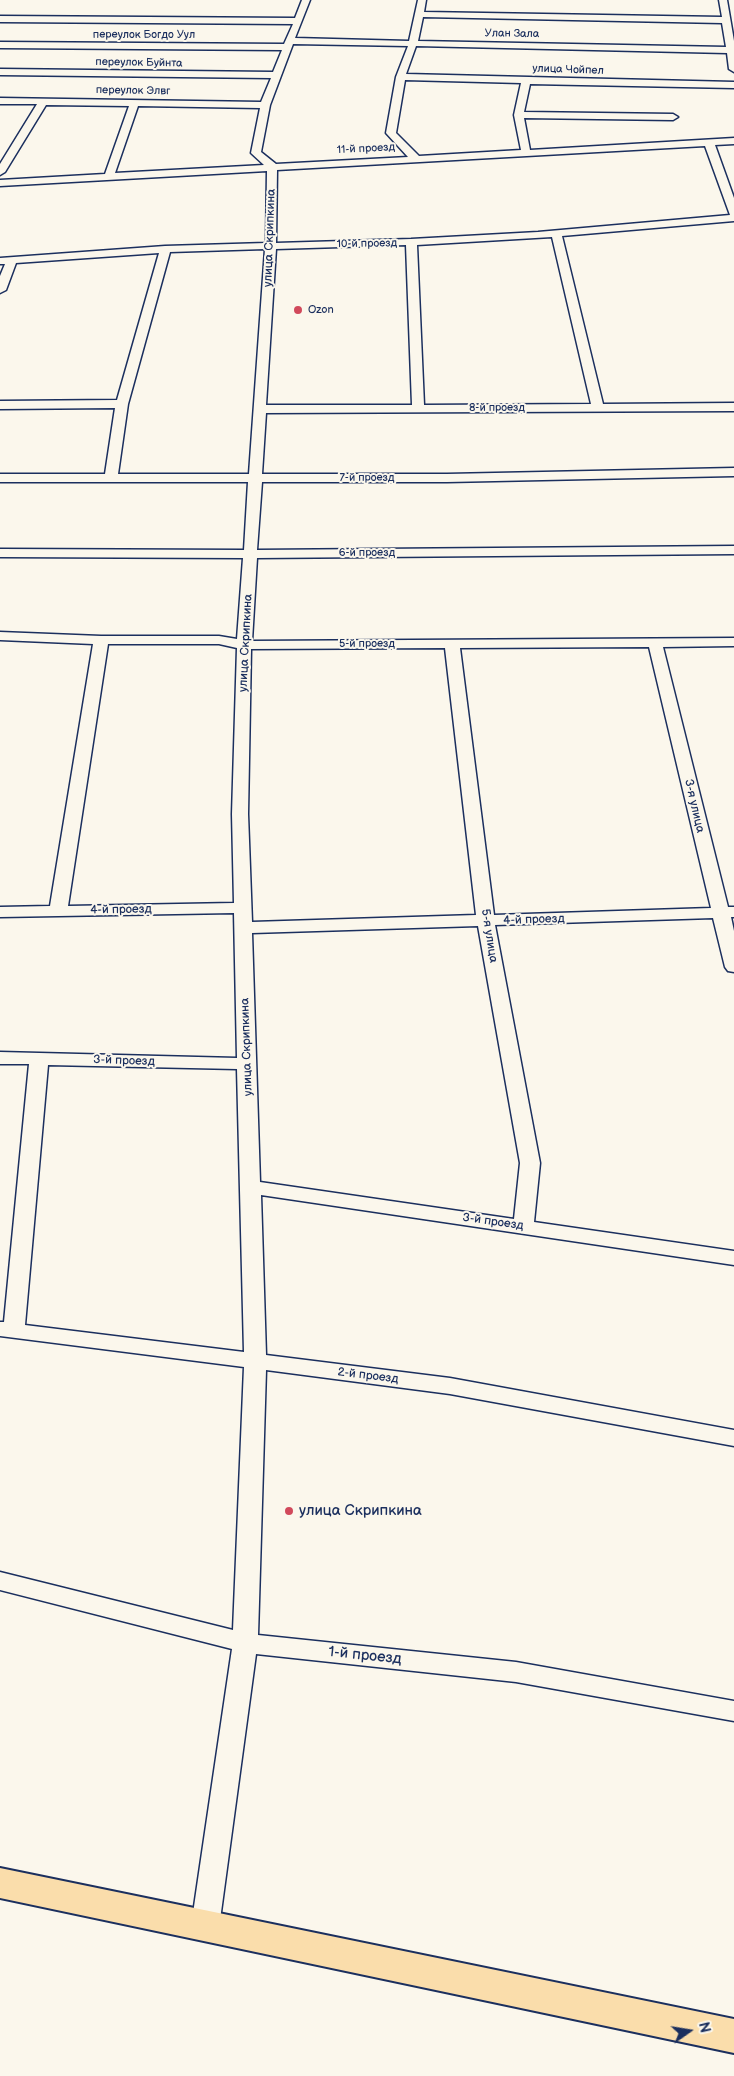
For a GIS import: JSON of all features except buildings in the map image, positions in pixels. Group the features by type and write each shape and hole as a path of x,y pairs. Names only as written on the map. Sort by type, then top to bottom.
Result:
{"main road":[{"path":"0,1882 734,2036"}],"street":[{"path":"272,166 256,153 265,105 306,0"},
{"path":"416,159 391,132 401,77 413,43 422,0"},
{"path":"723,0 726,20 732,39 731,50 734,68"},
{"path":"419,14 726,20"},
{"path":"0,19 298,21"},
{"name":"Улан Зала","path":"290,44 413,43 731,50"},
{"name":"переулок Богдо Уул","path":"0,45 290,44"},
{"name":"переулок Буйнта","path":"0,72 278,75"},
{"name":"улица Чойпел","path":"401,77 596,83 734,84"},
{"path":"526,80 519,115 526,152"},
{"name":"переулок Элвг","path":"0,101 265,105"},
{"path":"0,172 43,102"},
{"path":"110,176 136,102"},
{"path":"519,115 673,117"},
{"name":"11-й проезд","path":"0,183 734,141"},
{"path":"709,142 734,213"},
{"name":"улица Скрипкина","path":"205,1926 245,1643 255,1362 252,1187 240,814 244,645 271,246 272,166"},
{"name":"10-й проезд","path":"6,260 166,249 412,242 556,234 734,218"},
{"path":"556,234 598,408"},
{"path":"412,242 418,408"},
{"path":"111,478 122,404 166,249"},
{"path":"0,290 6,260"},
{"path":"0,405 122,404"},
{"name":"8-й проезд","path":"259,409 734,407"},
{"name":"7-й проезд","path":"0,478 447,478 734,472"},
{"name":"6-й проезд","path":"0,552 251,554 734,550"},
{"name":"5-й проезд","path":"0,636 101,640 219,640 244,645 734,642"},
{"path":"58,911 101,640"},
{"name":"3-я улица","path":"655,643 727,912 734,967"},
{"name":"5-я улица","path":"452,644 486,922 530,1163 523,1227"},
{"name":"4-й проезд","path":"0,912 243,908"},
{"name":"4-й проезд","path":"244,928 486,922 727,912"},
{"name":"3-й проезд","path":"0,1058 248,1064"},
{"path":"7,1330 39,1059"},
{"name":"3-й проезд","path":"252,1187 734,1258"},
{"name":"2-й проезд","path":"7,1330 450,1386 734,1438"},
{"name":"1-й проезд","path":"0,1580 245,1643 516,1672 734,1711"}],"place":[{"name":"Ozon","path":"298,310"},
{"name":"улица Скрипкина","path":"289,1511"}]}
